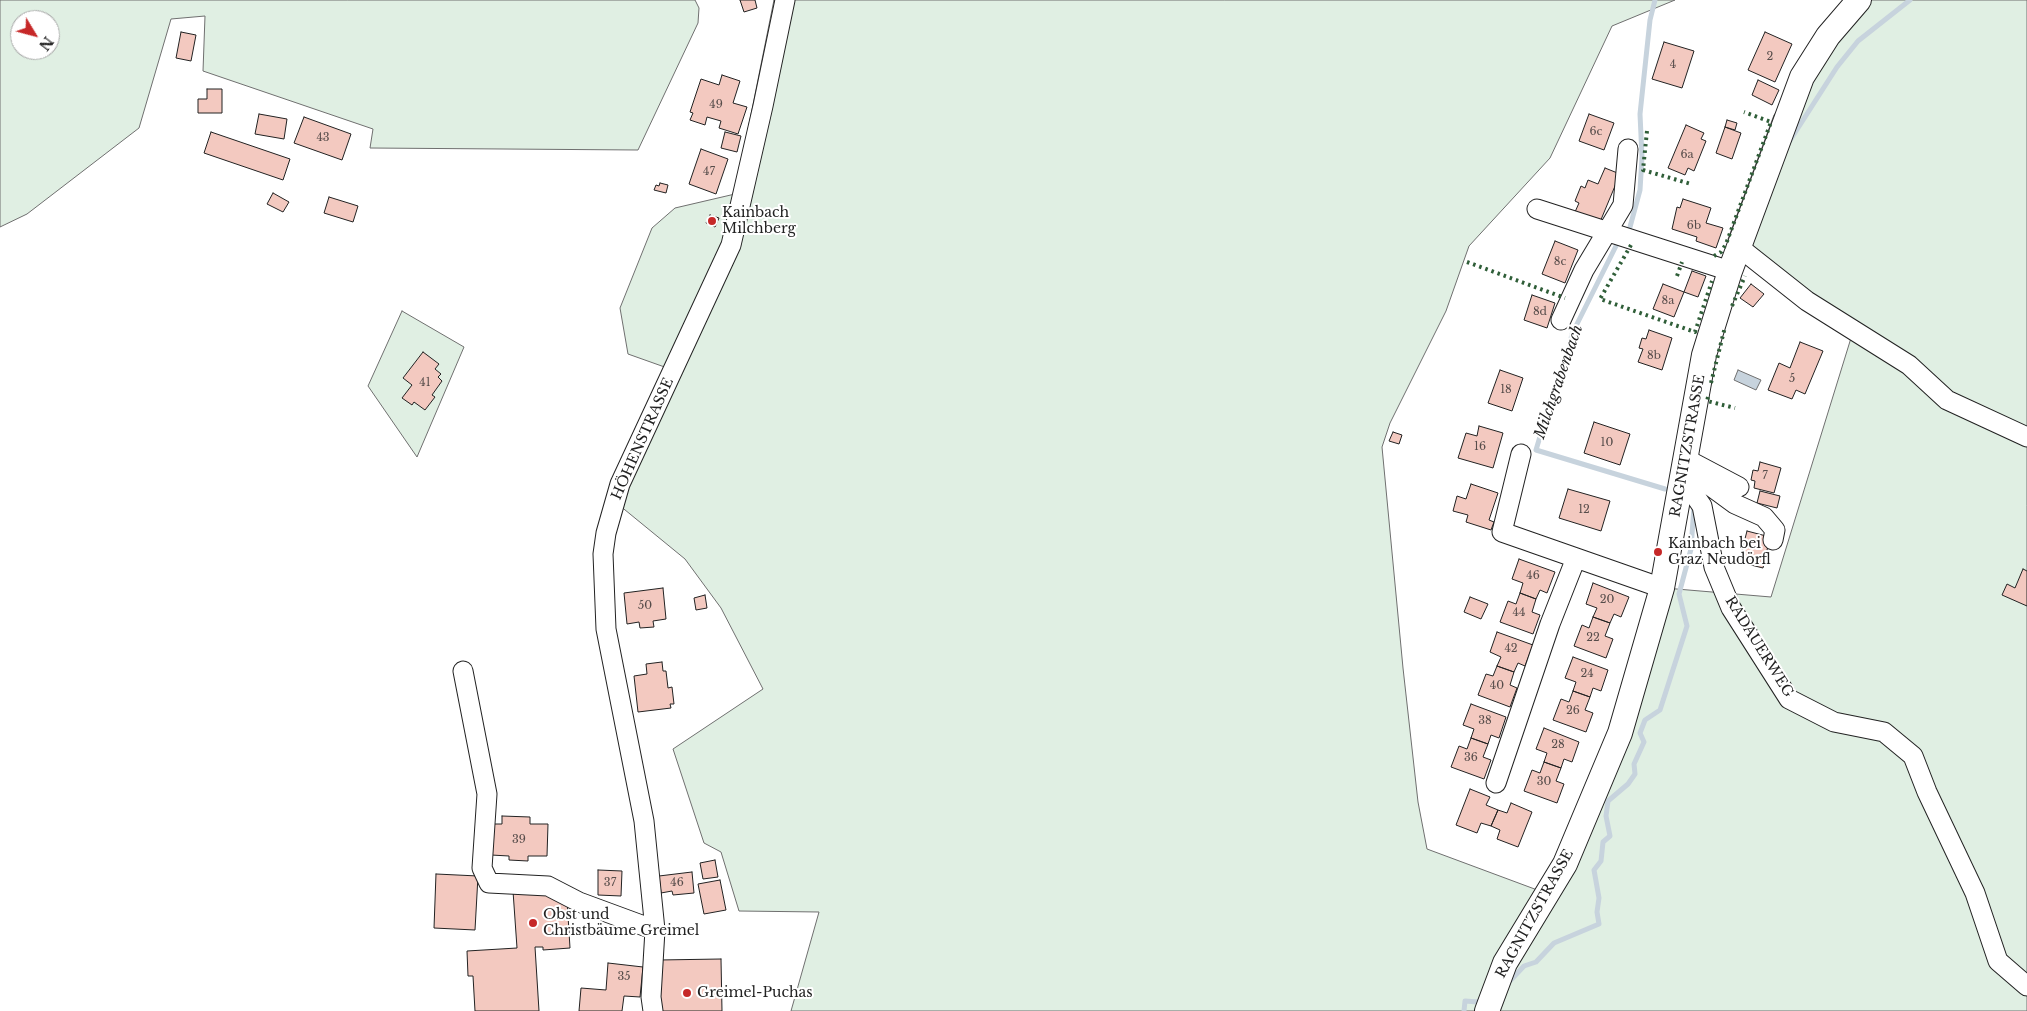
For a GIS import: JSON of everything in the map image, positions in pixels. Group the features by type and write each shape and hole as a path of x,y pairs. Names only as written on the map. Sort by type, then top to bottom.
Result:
{"main road":[{"name":"RAGNITZSTRASSE","path":"1487,1011 1505,963 1565,864 1620,733 1662,588 1704,355 1730,271 1802,77 1828,36 1859,0"}],"street":[{"name":"HÖHENSTRASSE","path":"653,1011 655,930 644,821 606,629 603,554 606,533 620,484 731,245 767,88 784,0"},
{"path":"1561,320 1584,270 1623,205 1628,149"},
{"path":"1537,209 1730,271"},
{"path":"1740,248 1808,301 1909,365 1947,400 2027,437"},
{"path":"1521,454 1502,532 1662,588"},
{"path":"1684,468 1738,487"},
{"path":"1684,468 1736,504 1764,518 1775,530 1773,540"},
{"name":"RADAUERWEG","path":"1684,468 1702,506 1714,567 1731,608 1789,699 1834,722 1884,732 1913,756 1927,792 1975,893 1998,961 2027,986"},
{"path":"1496,783 1550,624 1576,558"},
{"path":"463,671 487,794 482,868 489,883 548,886 578,902 655,930"}],"green space":[{"path":"0,0 695,0 699,8 698,23 638,150 370,148 373,129 203,71 205,16 171,19 139,128 27,214 0,227"},
{"path":"774,0 1675,0 1612,26 1550,158 1469,246 1446,311 1390,423 1382,447 1418,802 1427,849 1540,891 1569,834 1619,714 1653,587 1771,597 1851,338 1753,268 1728,239 1774,115 1870,0 2027,0 2027,1011 791,1011 819,912 739,911 721,852 704,843 673,749 763,689 721,608 685,559 608,496 673,370 628,354 620,308 652,228 675,208 735,194"},
{"path":"402,311 464,347 417,457 368,386"}],"shaded area":[{"path":"1738,370 1761,380 1756,390 1734,380"}],"building":[{"path":"740,0 755,0 757,8 744,12"},
{"path":"181,32 196,35 191,61 176,58"},
{"path":"1765,32 1792,44 1775,82 1748,70"},
{"path":"1664,42 1694,51 1682,88 1652,79"},
{"path":"722,75 740,81 733,103 747,107 738,134 719,128 721,121 707,117 705,125 690,120 693,113 690,112 701,79 719,85"},
{"path":"1758,80 1779,90 1772,105 1752,95"},
{"path":"207,89 222,89 222,113 198,113 198,99 207,99"},
{"path":"259,114 287,119 284,139 255,134"},
{"path":"1589,114 1614,123 1604,150 1579,141"},
{"path":"304,117 351,134 342,160 294,143"},
{"path":"1727,120 1737,123 1735,130 1725,127"},
{"path":"1686,125 1704,133 1701,139 1706,141 1694,171 1688,168 1685,175 1668,168"},
{"path":"1725,127 1741,133 1732,159 1716,153"},
{"path":"211,132 290,159 283,180 204,153"},
{"path":"725,132 741,136 737,152 721,148"},
{"path":"701,149 728,159 716,194 689,184"},
{"path":"1605,168 1620,174 1600,222 1575,212 1579,203 1575,201 1581,186 1585,188 1588,180 1598,184"},
{"path":"660,183 668,185 666,193 654,190 656,185 659,186"},
{"path":"273,193 289,202 283,212 267,204"},
{"path":"329,197 358,206 353,222 324,213"},
{"path":"1683,199 1711,208 1706,223 1723,228 1716,248 1696,241 1697,237 1672,229 1677,207 1680,208"},
{"name":"Kainbach Milchberg","path":"710,215 719,218 715,227 706,223"},
{"path":"1555,241 1578,250 1565,283 1542,274"},
{"path":"1692,271 1706,276 1698,297 1684,292"},
{"path":"1663,284 1684,292 1674,317 1653,309"},
{"path":"1751,284 1764,294 1753,307 1740,298"},
{"path":"1532,295 1555,303 1547,328 1524,320"},
{"path":"1649,330 1672,338 1662,370 1638,362 1643,349 1639,348 1642,338 1646,339"},
{"path":"1800,342 1823,351 1805,394 1796,390 1792,399 1768,390 1779,363 1790,368"},
{"path":"423,352 439,364 435,369 441,374 438,377 442,381 432,395 435,397 425,410 414,402 412,405 402,398 412,385 403,378"},
{"path":"1500,370 1523,378 1512,411 1488,403"},
{"path":"1594,422 1630,434 1620,465 1584,453"},
{"path":"1479,426 1503,433 1493,468 1458,458 1466,433 1477,436"},
{"path":"1393,432 1402,435 1399,444 1389,441"},
{"path":"1760,462 1781,468 1774,493 1754,488 1755,481 1751,480 1753,470 1758,471"},
{"path":"1471,484 1498,493 1489,520 1494,522 1491,530 1466,522 1468,515 1453,511 1457,496 1466,499"},
{"path":"1568,489 1610,501 1601,531 1559,518"},
{"path":"1760,491 1780,496 1777,508 1757,503"},
{"path":"1747,531 1770,537 1763,568 1739,562"},
{"path":"1519,559 1555,572 1547,593 1540,590 1536,599 1520,593 1523,583 1512,579"},
{"path":"2023,569 2027,571 2027,606 2002,595 2007,584 2015,588"},
{"path":"1593,583 1629,597 1621,617 1614,614 1610,623 1593,617 1597,608 1586,604"},
{"path":"663,588 666,619 653,621 654,627 640,628 639,622 627,624 624,593"},
{"path":"1520,593 1536,599 1532,612 1540,615 1533,634 1500,622 1508,601 1516,604"},
{"path":"705,595 707,608 696,610 694,598"},
{"path":"1470,597 1488,604 1481,619 1464,612"},
{"path":"1593,617 1610,623 1605,636 1613,639 1606,658 1574,646 1582,625 1589,628"},
{"path":"1497,632 1533,645 1525,666 1518,663 1514,672 1497,666 1501,657 1490,652"},
{"path":"1573,657 1608,670 1601,691 1593,688 1590,697 1573,691 1576,682 1565,678"},
{"path":"662,662 663,671 666,671 668,688 672,687 674,704 670,704 671,708 638,712 634,676 647,674 646,664"},
{"path":"1497,666 1514,672 1510,685 1517,688 1510,707 1478,695 1486,674 1493,676"},
{"path":"1573,691 1590,697 1585,710 1593,713 1586,732 1553,720 1561,699 1569,702"},
{"path":"1471,704 1506,717 1499,738 1491,735 1488,744 1471,738 1474,729 1463,725"},
{"path":"1544,728 1579,742 1572,762 1564,759 1561,768 1544,762 1547,753 1536,749"},
{"path":"1471,738 1488,744 1483,757 1491,760 1484,779 1451,767 1459,746 1467,749"},
{"path":"1544,762 1561,768 1556,781 1564,784 1557,803 1524,791 1532,770 1540,773"},
{"path":"1470,789 1490,797 1486,805 1498,810 1491,826 1481,823 1477,833 1456,825"},
{"path":"1511,803 1532,812 1518,847 1497,839 1500,830 1491,826 1498,810 1507,813"},
{"path":"502,816 530,817 530,824 548,824 547,856 528,856 528,861 509,860 509,856 491,855 491,824 502,824"},
{"path":"715,860 718,877 703,879 700,863"},
{"path":"598,870 622,871 621,896 598,895"},
{"path":"692,872 694,893 673,895 672,891 661,893 659,876"},
{"path":"436,874 478,876 475,930 434,928"},
{"path":"720,880 726,910 704,914 698,884"},
{"path":"544,888 567,899 570,948 543,950 543,947 535,947 539,1011 475,1011 473,976 468,976 467,951 517,948 513,891"},
{"path":"721,959 722,1011 660,1011 659,960"},
{"path":"608,963 643,967 640,997 624,996 622,1011 579,1011 581,988 606,990"}],"waterway":[{"name":"Milchgrabenbach","path":"1630,227 1640,190 1642,157 1640,114 1650,20 1655,0"},
{"path":"1789,142 1837,67 1858,41 1910,0"},
{"name":"Milchgrabenbach","path":"1616,246 1572,334 1564,370 1553,393 1536,450 1665,489"},
{"name":"Milchgrabenbach","path":"1508,983 1524,966 1536,962 1554,943 1599,924 1597,912 1599,898 1594,870 1601,861 1603,842 1610,836 1606,816 1608,801 1628,784 1635,774 1634,764 1644,742 1640,733 1645,720 1660,710 1687,626 1679,594 1691,549 1694,506"},
{"name":"Milchgrabenbach","path":"1464,1011 1465,1001 1478,1002 1482,998"}],"hedge":[{"path":"1714,256 1721,252 1726,244 1771,122 1744,112"},
{"path":"1647,131 1643,170 1691,184"},
{"path":"1631,245 1600,299 1695,332 1712,281"},
{"path":"1467,262 1565,298"},
{"path":"1677,276 1682,262"},
{"path":"1732,306 1745,276"},
{"path":"1711,383 1725,327"},
{"path":"1708,397 1707,401 1735,408"}],"place":[{"name":"Kainbach Milchberg","path":"712,221"},
{"name":"Kainbach bei Graz Neudörfl","path":"1658,552"},
{"name":"Obst und Christbäume Greimel","path":"533,923"},
{"name":"Greimel-Puchas","path":"687,993"}]}
